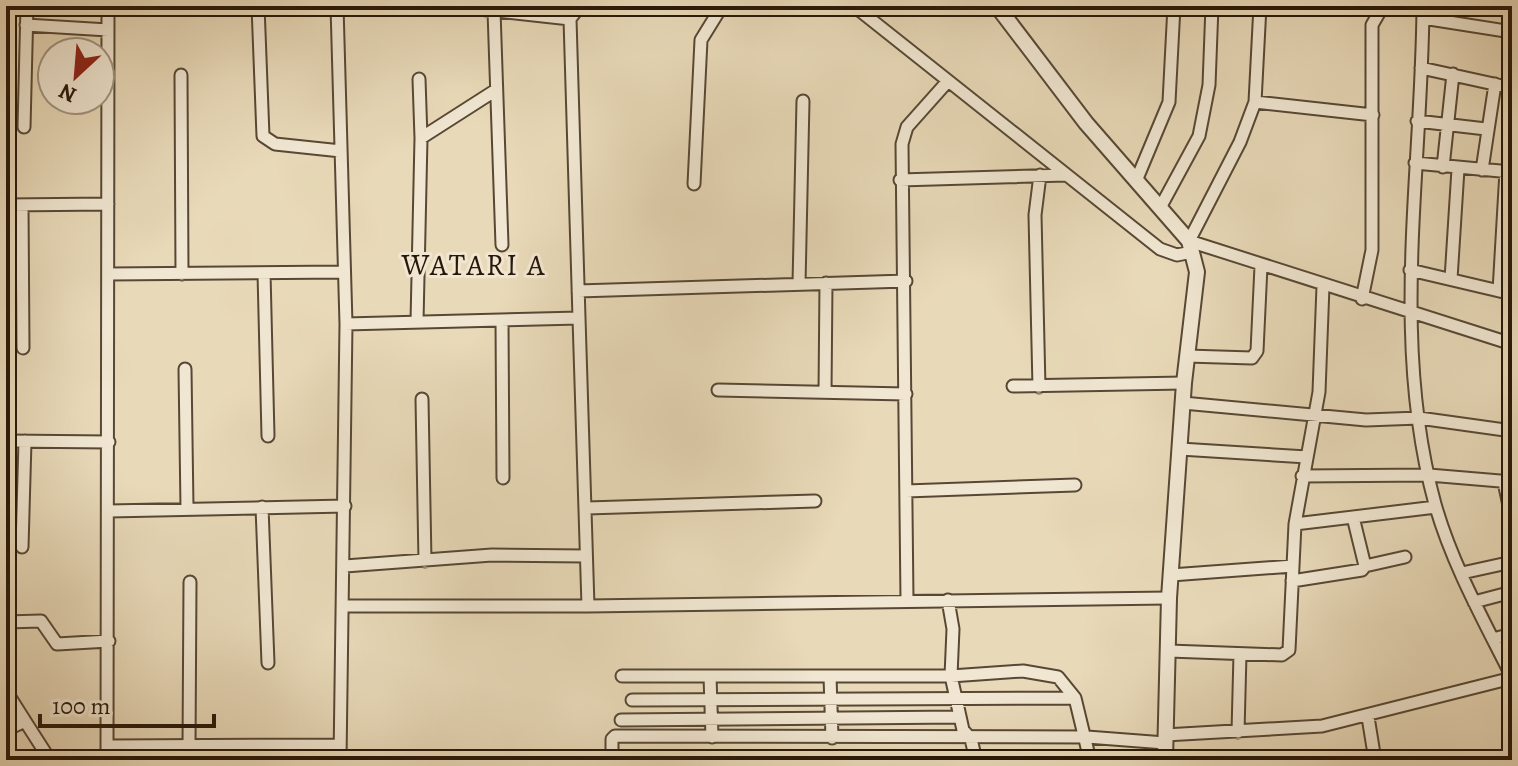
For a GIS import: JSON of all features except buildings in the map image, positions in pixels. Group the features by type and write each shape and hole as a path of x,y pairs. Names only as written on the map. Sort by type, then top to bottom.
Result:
{"street":[{"path":"24,127 27,6"},
{"path":"107,760 108,6"},
{"path":"258,6 263,136 275,144 341,151"},
{"path":"337,6 346,324 340,760"},
{"path":"451,6 570,19"},
{"path":"580,6 570,19 588,606"},
{"path":"694,184 701,40 722,6"},
{"path":"854,6 1160,249 1177,255 1190,246 1240,142 1255,102 1260,6"},
{"path":"997,6 1086,123 1190,246 1197,272 1184,383 1169,598 1165,760"},
{"path":"1136,181 1169,102 1174,6"},
{"path":"1160,208 1199,136 1209,85 1212,6"},
{"path":"1362,299 1372,250 1369,194 1373,115 1372,25 1383,6"},
{"path":"494,11 502,245"},
{"path":"622,676 951,676 1023,671 1058,677 1075,698 1087,737 1090,760 612,759 612,739 615,736 1087,737 1165,739 1322,726 1368,717 1512,677 1474,602 1436,507 1419,418 1409,313 1423,12 1512,32"},
{"path":"26,25 108,30"},
{"path":"1421,68 1512,88"},
{"path":"1443,167 1453,74"},
{"path":"181,75 182,274"},
{"path":"417,322 421,138 419,79"},
{"path":"907,600 906,281 900,180 902,144 907,127 948,81"},
{"path":"1482,170 1495,84"},
{"path":"421,138 496,90"},
{"path":"799,284 803,101"},
{"path":"1255,102 1373,115"},
{"path":"1417,121 1486,129"},
{"path":"1415,163 1509,171 1499,291"},
{"path":"1451,279 1458,169"},
{"path":"1039,387 1035,215 1040,175"},
{"path":"900,180 1065,175"},
{"path":"6,205 108,204"},
{"path":"22,205 23,348"},
{"path":"1190,246 1512,344"},
{"path":"1187,356 1252,358 1257,351 1261,266"},
{"path":"1410,270 1512,294"},
{"path":"109,274 344,272"},
{"path":"264,273 268,436"},
{"path":"578,291 906,281"},
{"path":"825,392 826,283"},
{"path":"1169,651 1286,654 1295,524 1315,413 1323,286"},
{"path":"346,324 579,318"},
{"path":"502,321 503,478"},
{"path":"185,369 187,508"},
{"path":"1013,386 1184,383"},
{"path":"718,390 906,394"},
{"path":"422,399 425,561"},
{"path":"1183,403 1366,420 1419,418 1512,431"},
{"path":"6,441 109,442"},
{"path":"22,547 25,441"},
{"path":"1180,449 1307,457"},
{"path":"1302,476 1429,475 1508,482 1512,520"},
{"path":"906,491 1075,485"},
{"path":"587,508 815,501"},
{"path":"109,511 345,506"},
{"path":"262,507 268,663"},
{"path":"1295,524 1436,507"},
{"path":"1353,517 1365,566"},
{"path":"345,566 492,555 586,556"},
{"path":"1292,581 1357,572 1365,566 1405,557"},
{"path":"1462,573 1512,562"},
{"path":"1171,575 1293,566"},
{"path":"189,747 190,582"},
{"path":"1474,602 1512,592"},
{"path":"344,606 1169,598"},
{"path":"948,600 953,629 951,676 963,730 971,739 976,759"},
{"path":"6,622 41,621 50,639 57,644 109,641"},
{"path":"1493,639 1512,634"},
{"path":"1238,732 1240,654"},
{"path":"710,676 712,737"},
{"path":"830,676 832,738"},
{"path":"6,691 50,760"},
{"path":"632,700 1075,698"},
{"path":"621,720 960,717"},
{"path":"1368,717 1375,760"},
{"path":"6,730 25,721"},
{"path":"108,746 189,747 269,754 340,745"}],"district":[{"name":"WATARI A","path":"474,265"}]}
